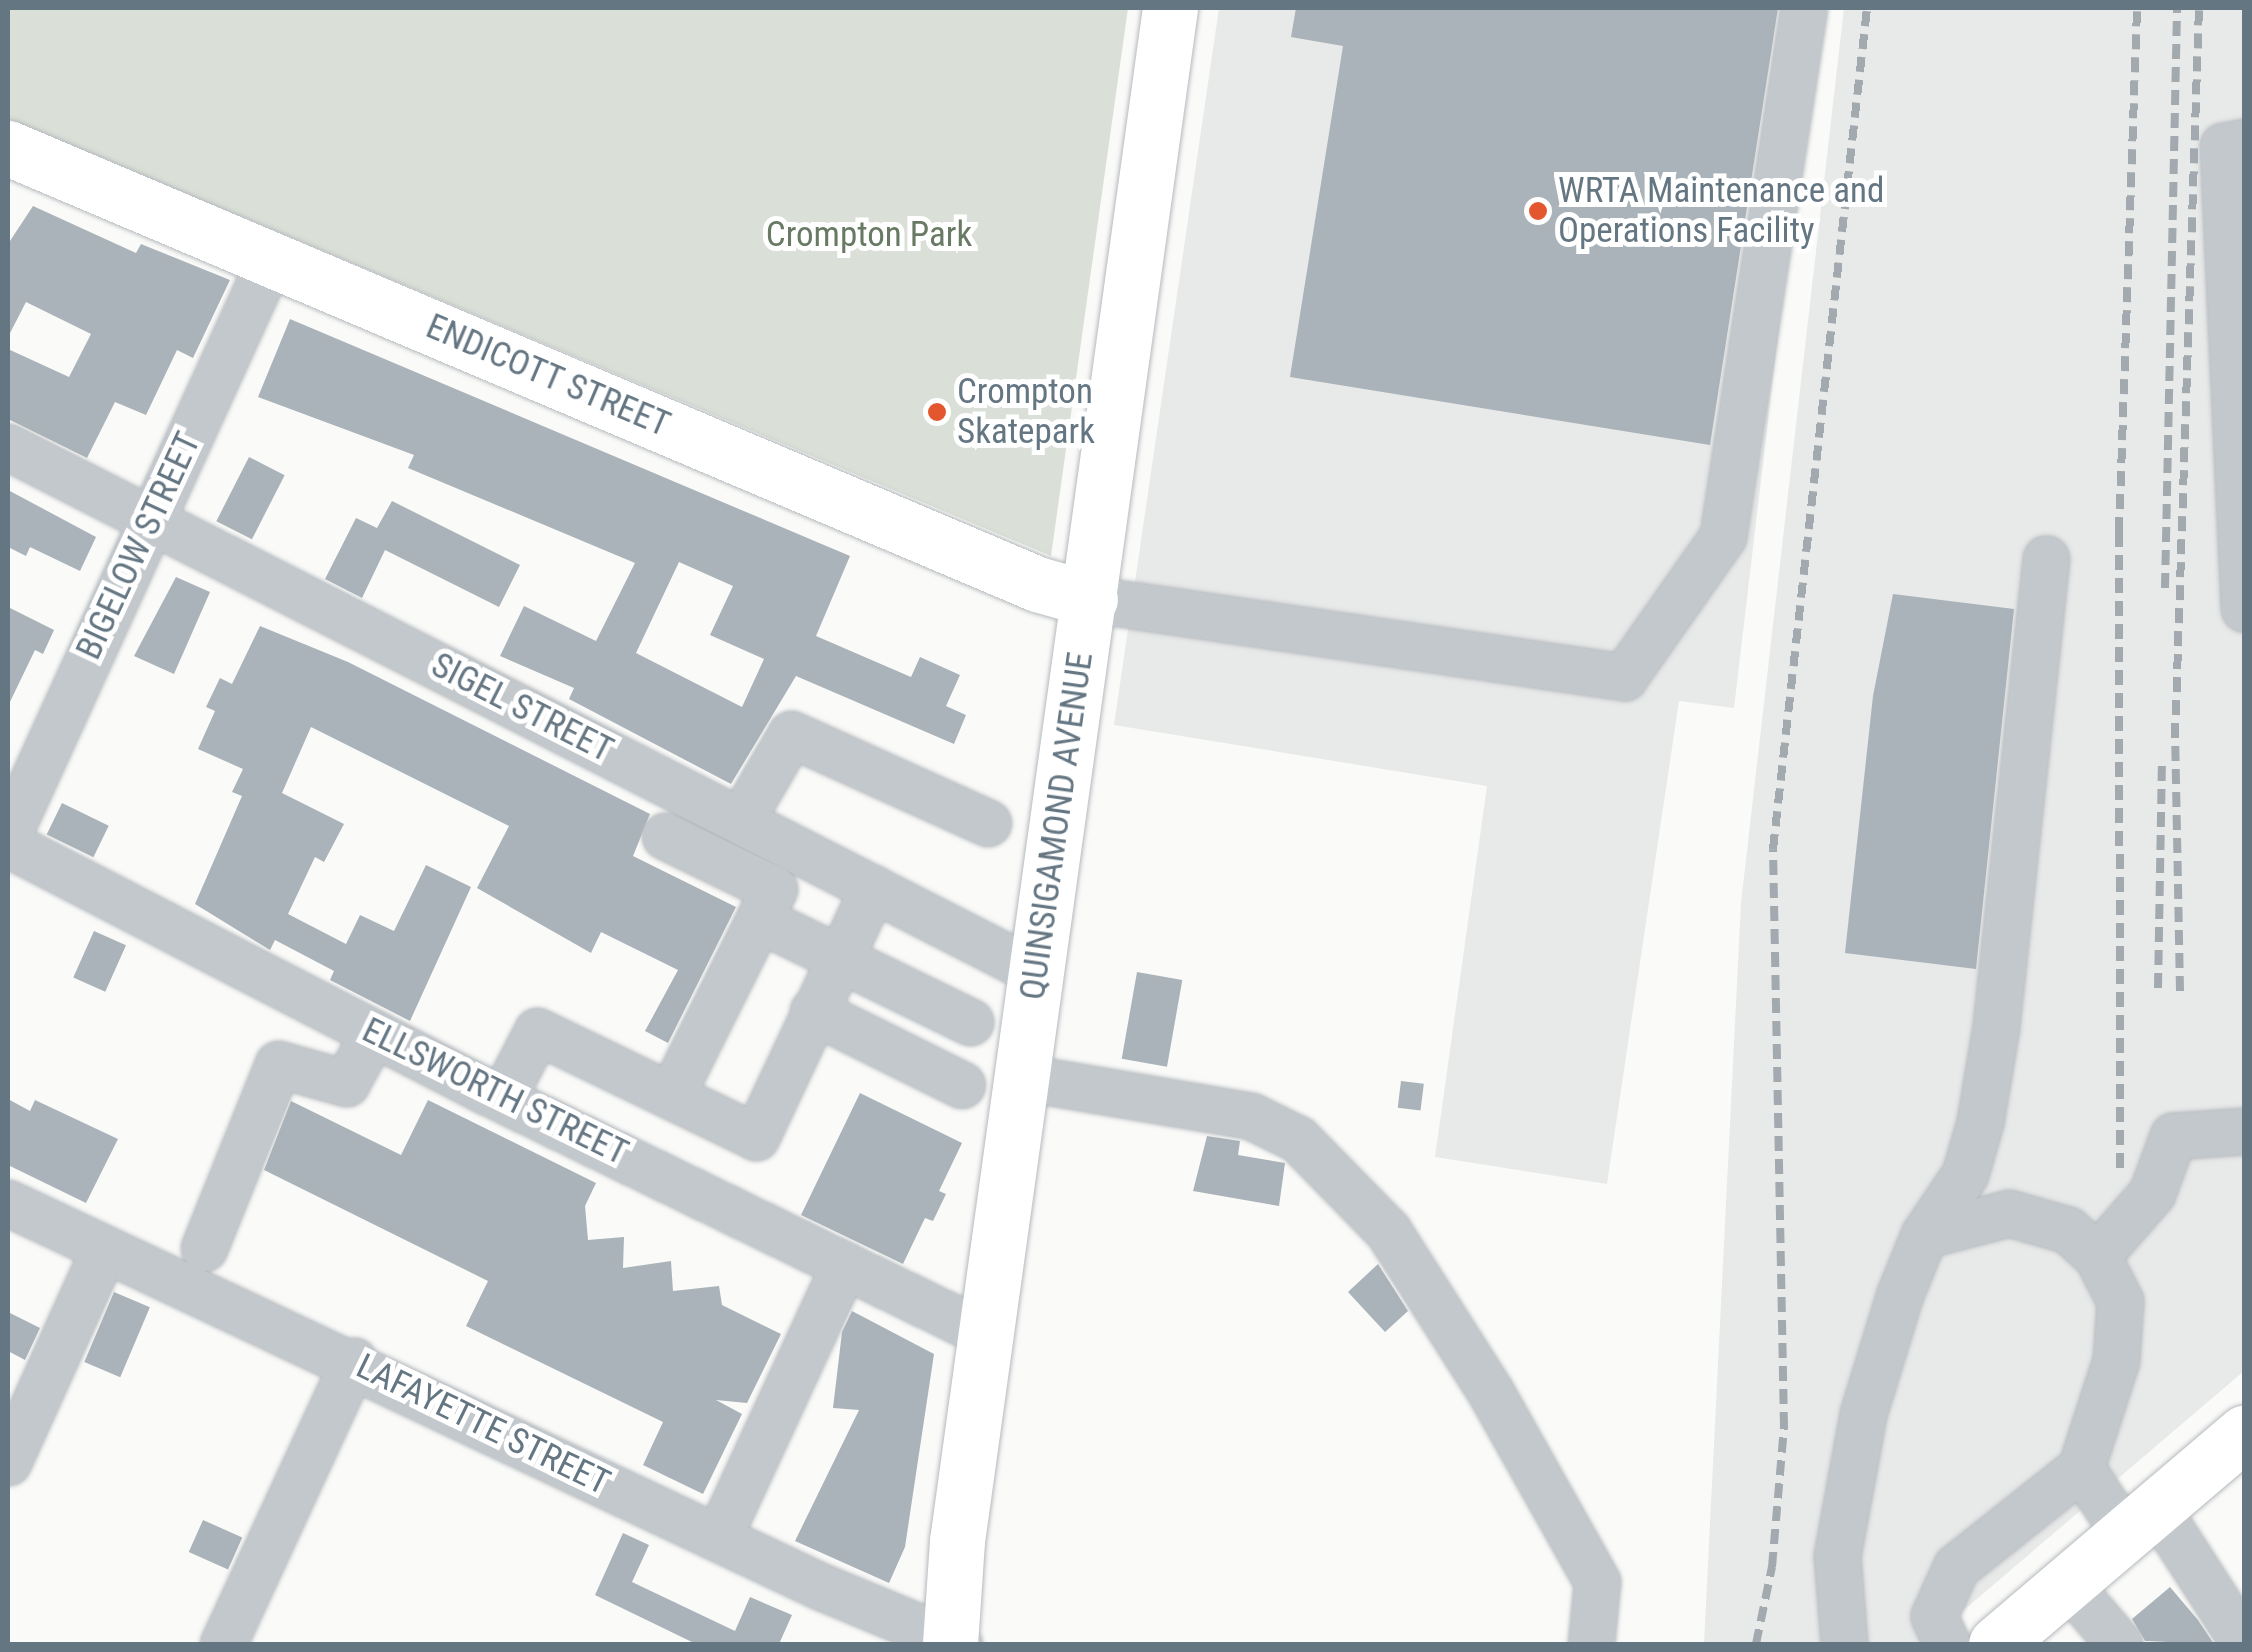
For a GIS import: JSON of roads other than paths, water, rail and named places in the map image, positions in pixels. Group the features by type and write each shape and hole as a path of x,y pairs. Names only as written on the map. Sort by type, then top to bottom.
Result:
{"main road":[{"name":"QUINSIGAMOND AVENUE","path":"950,1644 957,1541 1170,8"},
{"name":"ENDICOTT STREET","path":"8,148 1037,584 1090,600"},
{"path":"2002,1642 2244,1433"}],"street":[{"path":"1090,600 1624,677 1723,536 1804,8"},
{"path":"2244,142 2223,146 2244,609"},
{"name":"BIGELOW STREET","path":"8,835 271,258"},
{"name":"SIGEL STREET","path":"8,447 1036,972"},
{"path":"1844,1644 1837,1556 1846,1490 1887,1330 1924,1235 1965,1174 1983,1103 2046,560"},
{"path":"741,820 791,734 988,823"},
{"path":"665,836 774,889 672,1096"},
{"name":"ELLSWORTH STREET","path":"8,844 374,1033 986,1334"},
{"path":"503,1097 537,1031 756,1136 872,888"},
{"path":"760,919 970,1022"},
{"path":"814,1011 962,1085"},
{"path":"204,1248 278,1064 346,1083 374,1033"},
{"path":"1021,1077 1251,1116 1298,1139 1388,1231 1490,1391 1597,1582 1592,1644"},
{"path":"2097,1256 2152,1193 2174,1136 2244,1131"},
{"name":"LAFAYETTE STREET","path":"8,1203 950,1644"},
{"path":"1924,1235 2009,1213 2068,1230 2097,1256 2120,1301 2116,1360 2081,1468 1956,1567 1934,1616 1947,1644"},
{"path":"8,1462 104,1249"},
{"path":"718,1538 844,1265"},
{"path":"223,1644 354,1362"},
{"path":"2081,1468 2141,1521 2235,1636"},
{"path":"2068,1584 2119,1644"}],"railway":[{"path":"1756,1644 1772,1567 1784,1427 1773,849 1867,8"},
{"path":"2120,1168 2119,532 2137,8"},
{"path":"2165,588 2177,8"},
{"path":"2180,991 2175,738 2199,8"},
{"path":"2158,988 2162,763"}],"place":[{"name":"WRTA Maintenance and Operations Facility","path":"1538,211"},
{"name":"Crompton Skatepark","path":"937,412"}],"park label":[{"name":"Crompton Park","path":"869,235"}]}
